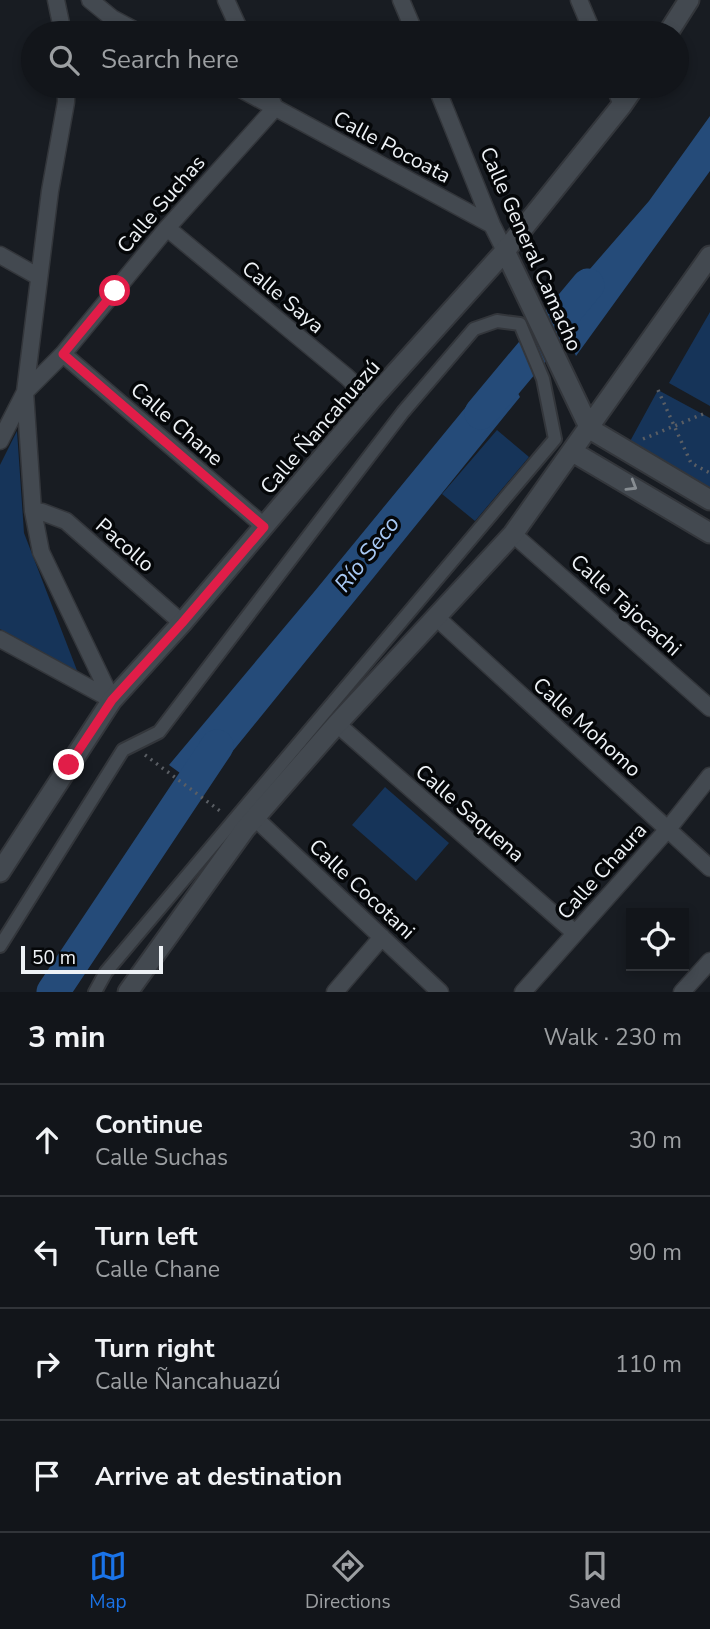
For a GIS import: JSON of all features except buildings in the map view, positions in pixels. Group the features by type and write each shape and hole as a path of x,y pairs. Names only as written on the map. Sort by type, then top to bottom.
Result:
{"street":[{"path":"56,0 60,21"},
{"path":"90,0 110,21"},
{"path":"226,0 236,21"},
{"path":"401,0 410,21"},
{"path":"579,0 588,21"},
{"path":"676,21 689,0"},
{"path":"66,98 39,277 25,392 33,511 41,552 112,700"},
{"name":"Calle Pocoata","path":"256,98 492,225"},
{"path":"270,98 275,108"},
{"name":"Calle General Camacho","path":"441,98 505,251 527,318 552,375 590,429"},
{"path":"619,98 622,105"},
{"name":"Calle Ñancahuazú","path":"0,872 112,700 182,623 371,400 505,251 627,98"},
{"name":"Calle Suchas","path":"25,392 63,354 167,228 275,108"},
{"name":"Calle Saya","path":"167,228 347,377 371,400"},
{"path":"0,255 39,277"},
{"path":"128,992 255,818 337,724 513,534 590,429 710,256"},
{"path":"0,946 123,750 159,732 402,412 474,329 497,321 527,318"},
{"name":"Calle Chane","path":"63,354 264,527"},
{"path":"95,992 106,972 555,439 552,375"},
{"path":"0,441 25,392"},
{"path":"590,429 710,500"},
{"path":"573,452 710,533"},
{"name":"Pacollo","path":"33,511 66,522 182,623"},
{"name":"Calle Tajocachi","path":"513,534 710,708"},
{"name":"Calle Mohomo","path":"436,618 710,868"},
{"path":"0,639 112,700"},
{"name":"Calle Saquena","path":"337,724 575,933"},
{"name":"Calle Chaura","path":"523,992 668,829 710,776"},
{"name":"Calle Cocotani","path":"255,818 440,992"},
{"path":"335,992 383,937"},
{"path":"682,992 710,961"}],"path":[{"path":"658,390 691,463 710,473"},
{"path":"628,451 628,445 703,414"},
{"path":"164,769 233,820"}],"shaded area":[{"path":"710,312 710,406 669,383"},
{"path":"658,390 710,418 710,490 628,445"},
{"path":"497,430 529,457 475,521 442,494"},
{"path":"17,431 24,533 78,673 0,629 0,465"},
{"path":"385,787 449,843 416,881 352,825"}],"water":[{"path":"710,116 710,171 576,356 556,308 649,201"},
{"path":"502,363 520,397 202,789 169,765 314,592"}],"waterway":[{"name":"Río Seco","path":"481,413 588,285"},
{"name":"Río Seco","path":"53,992 217,746"}],"route":[{"path":"69,765 112,700 264,527 63,354 115,291"}]}
